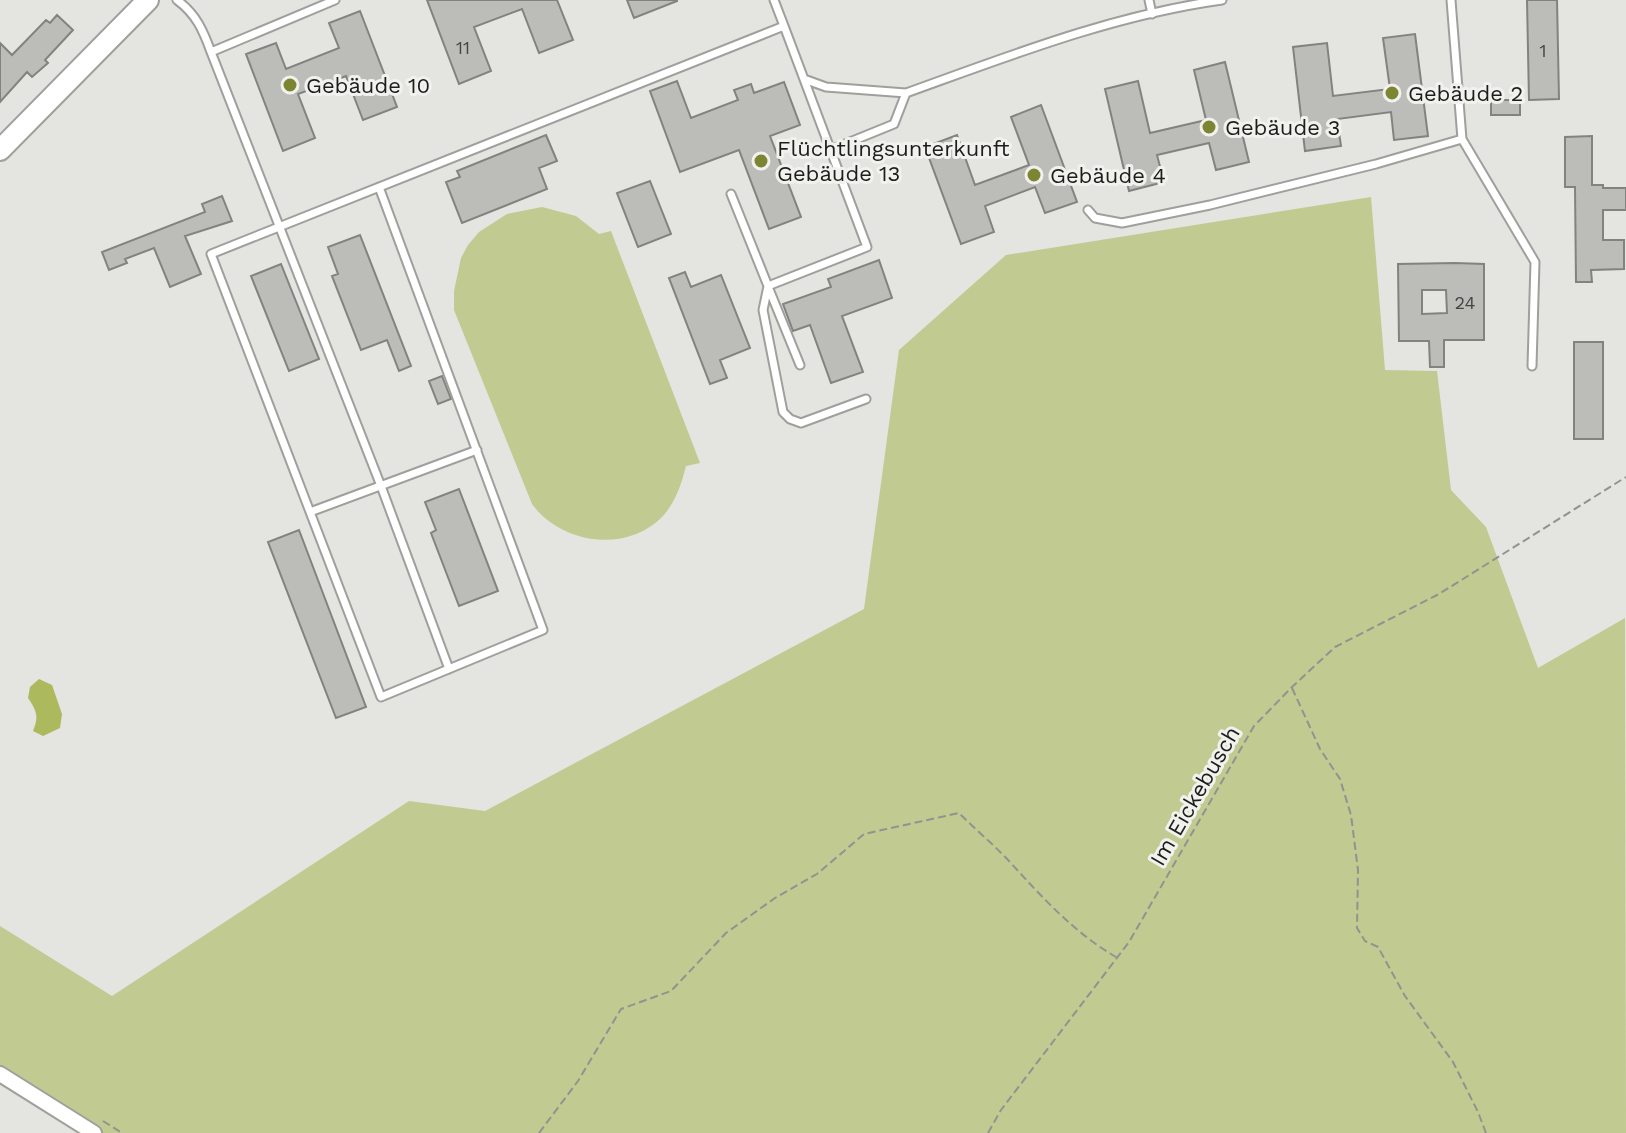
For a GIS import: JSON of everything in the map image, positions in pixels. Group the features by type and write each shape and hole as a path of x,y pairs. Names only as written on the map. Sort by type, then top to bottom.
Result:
{"street":[{"path":"0,150 148,0"},
{"path":"0,1074 94,1133"}],"lane":[{"path":"177,0 202,26 449,669"},
{"path":"211,52 335,0"},
{"path":"768,286 867,247 774,0"},
{"path":"1149,0 1152,14"},
{"path":"804,79 826,87 906,93 1052,41 1185,5 1222,0"},
{"path":"1451,0 1462,139 1535,262 1532,366"},
{"path":"379,187 543,630 381,697 211,254 379,187 784,26"},
{"path":"830,150 894,124 906,93"},
{"path":"1088,210 1095,218 1122,223 1376,164 1462,139"},
{"path":"731,194 800,365"},
{"path":"768,286 763,310 783,412 801,423 866,399"},
{"path":"310,512 477,450"}],"path":[{"name":"Im Eickebusch","path":"988,1133 1001,1110 1129,942 1254,726 1335,647 1439,594 1626,477"},
{"path":"1292,687 1320,749 1340,779 1351,815 1358,870 1357,928 1365,941 1378,947 1405,996 1453,1062 1486,1133"},
{"path":"539,1133 578,1081 621,1009 671,991 726,933 775,898 817,874 864,834 959,813 1006,858 1046,903 1094,944 1117,957"}],"shaded area":[{"path":"1371,197 1385,370 1437,371 1451,490 1486,527 1538,668 1625,618 1626,1133 96,1133 0,1069 0,926 112,996 409,801 485,811 864,609 899,350 1006,255"},
{"path":"542,207 576,216 599,234 611,231 700,463 686,466 678,492 663,516 631,536 595,539 577,535 544,518 532,504 454,310 454,291 461,258 479,232 507,214"},
{"path":"39,679 52,685 62,714 60,728 43,736 33,731 36,714 28,698 30,687"}],"building":[{"path":"427,0 557,0 573,40 539,53 522,9 474,27 491,71 459,84"},
{"path":"627,0 677,0 677,1 634,18"},
{"path":"1527,0 1557,0 1559,99 1529,100"},
{"name":"Gebäude 10","path":"360,11 397,107 363,120 346,76 298,94 315,138 283,151 246,54 276,43 286,69 339,48 329,23"},
{"path":"57,15 73,30 45,60 48,63 32,77 27,72 0,102 0,43 12,55 46,20 50,23"},
{"name":"Gebäude 2","path":"1415,34 1428,136 1394,140 1391,112 1337,119 1341,146 1305,151 1293,47 1327,43 1333,96 1390,89 1383,38"},
{"name":"Gebäude 3","path":"1225,62 1249,162 1216,170 1209,143 1157,155 1164,182 1129,191 1105,89 1138,81 1150,133 1206,120 1194,70"},
{"name":"Flüchtlingsunterkunft Gebäude 13","path":"677,81 691,118 738,100 734,90 751,84 754,93 784,82 800,125 770,136 801,217 769,229 739,150 680,172 650,91"},
{"path":"1491,100 1520,100 1520,115 1491,115"},
{"name":"Gebäude 4","path":"1041,105 1077,202 1045,213 1035,187 985,206 994,232 961,244 925,147 957,135 975,185 1029,165 1011,117"},
{"path":"546,135 557,161 539,168 547,189 462,223 446,182 460,177 457,171"},
{"path":"1592,136 1592,185 1626,188 1626,210 1603,210 1603,240 1624,240 1624,269 1591,270 1592,282 1576,282 1575,187 1565,187 1565,137"},
{"path":"650,181 671,234 638,247 617,193"},
{"path":"222,196 232,221 185,236 201,274 170,287 154,248 125,259 127,263 109,270 102,252 205,212 202,204"},
{"path":"360,235 411,366 399,371 387,340 361,350 332,276 338,274 328,247"},
{"path":"879,260 892,298 842,316 863,372 831,383 810,325 793,331 783,304 831,287 828,279"},
{"path":"281,264 319,359 289,371 251,276"},
{"path":"1398,264 1484,264 1484,340 1444,340 1444,367 1430,367 1429,341 1399,341","holes":["1422,290 1446,290 1447,313 1422,314"]},
{"path":"685,272 691,287 721,275 750,348 720,360 727,378 710,384 669,278"},
{"path":"1574,342 1603,342 1603,439 1574,439"},
{"path":"442,376 451,399 438,404 429,381"},
{"path":"459,489 498,591 459,606 431,533 436,530 425,502"},
{"path":"299,530 366,707 336,718 268,542"}],"place":[{"name":"Gebäude 10","path":"290,85"},
{"name":"Gebäude 2","path":"1392,93"},
{"name":"Gebäude 3","path":"1209,127"},
{"name":"Flüchtlingsunterkunft Gebäude 13","path":"761,161"},
{"name":"Gebäude 4","path":"1034,175"}]}
